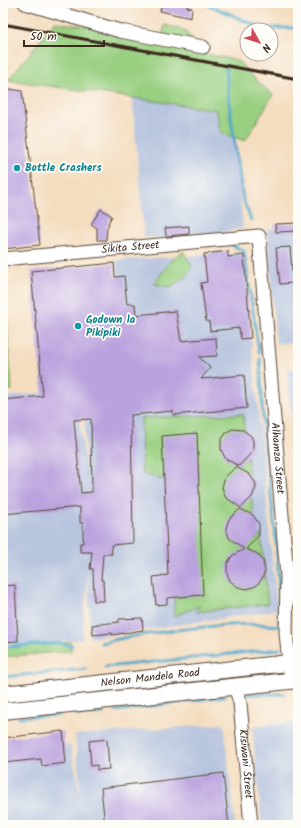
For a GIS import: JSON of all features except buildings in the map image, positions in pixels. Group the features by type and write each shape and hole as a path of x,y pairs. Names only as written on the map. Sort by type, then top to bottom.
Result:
{"main road":[{"name":"Nelson Mandela Road","path":"3,694 294,662"},
{"name":"Nelson Mandela Road","path":"3,711 295,680"}],"street":[{"path":"25,3 120,31 203,48"},
{"name":"Sikita Street","path":"3,259 259,236"},
{"name":"Alhamza Street","path":"259,236 287,576 286,633 294,662 295,680"},
{"path":"286,633 298,646"},
{"name":"Kisiwani Street","path":"235,686 240,703 252,825"}],"shaded area":[{"path":"132,94 233,110 243,228 195,239 144,237"},
{"path":"298,226 298,342 276,344 267,229"},
{"path":"243,253 277,610 90,638 88,572 82,639 3,648 3,397 75,389 86,470 84,392 127,382 116,260"},
{"path":"298,369 298,471 287,370"},
{"path":"298,722 298,825 262,825 252,727"},
{"path":"224,724 235,825 3,825 3,744 60,747 70,745 68,742 70,743 81,799 75,735"}],"green space":[{"path":"55,22 162,36 165,25 184,30 206,54 237,60 273,95 245,141 221,133 216,110 8,80"},
{"path":"183,251 192,266 186,277 170,287 154,284 171,260"},
{"path":"3,267 12,390 3,391"},
{"path":"243,414 256,540 261,534 268,604 196,612 200,606 174,616 177,483 142,474 141,418"},
{"path":"71,642 71,651 3,657 3,648"}],"waterway":[{"path":"204,3 262,28 298,28"},
{"path":"226,67 229,104 243,199 251,220"},
{"path":"230,244 244,251 259,352"},
{"path":"101,643 120,638 202,627 241,624 279,626 279,580 264,433 260,359"},
{"path":"3,647 60,643 72,646"},
{"path":"105,667 280,649"},
{"path":"3,677 86,669"},
{"path":"245,694 284,694"},
{"path":"115,711 226,696"},
{"path":"77,715 103,713"},
{"path":"19,717 59,715"}],"railway":[{"path":"3,24 298,79"}],"place":[{"name":"Bottle Crashers","path":"17,168"},
{"name":"Godown la Pikipiki","path":"78,326"}]}
